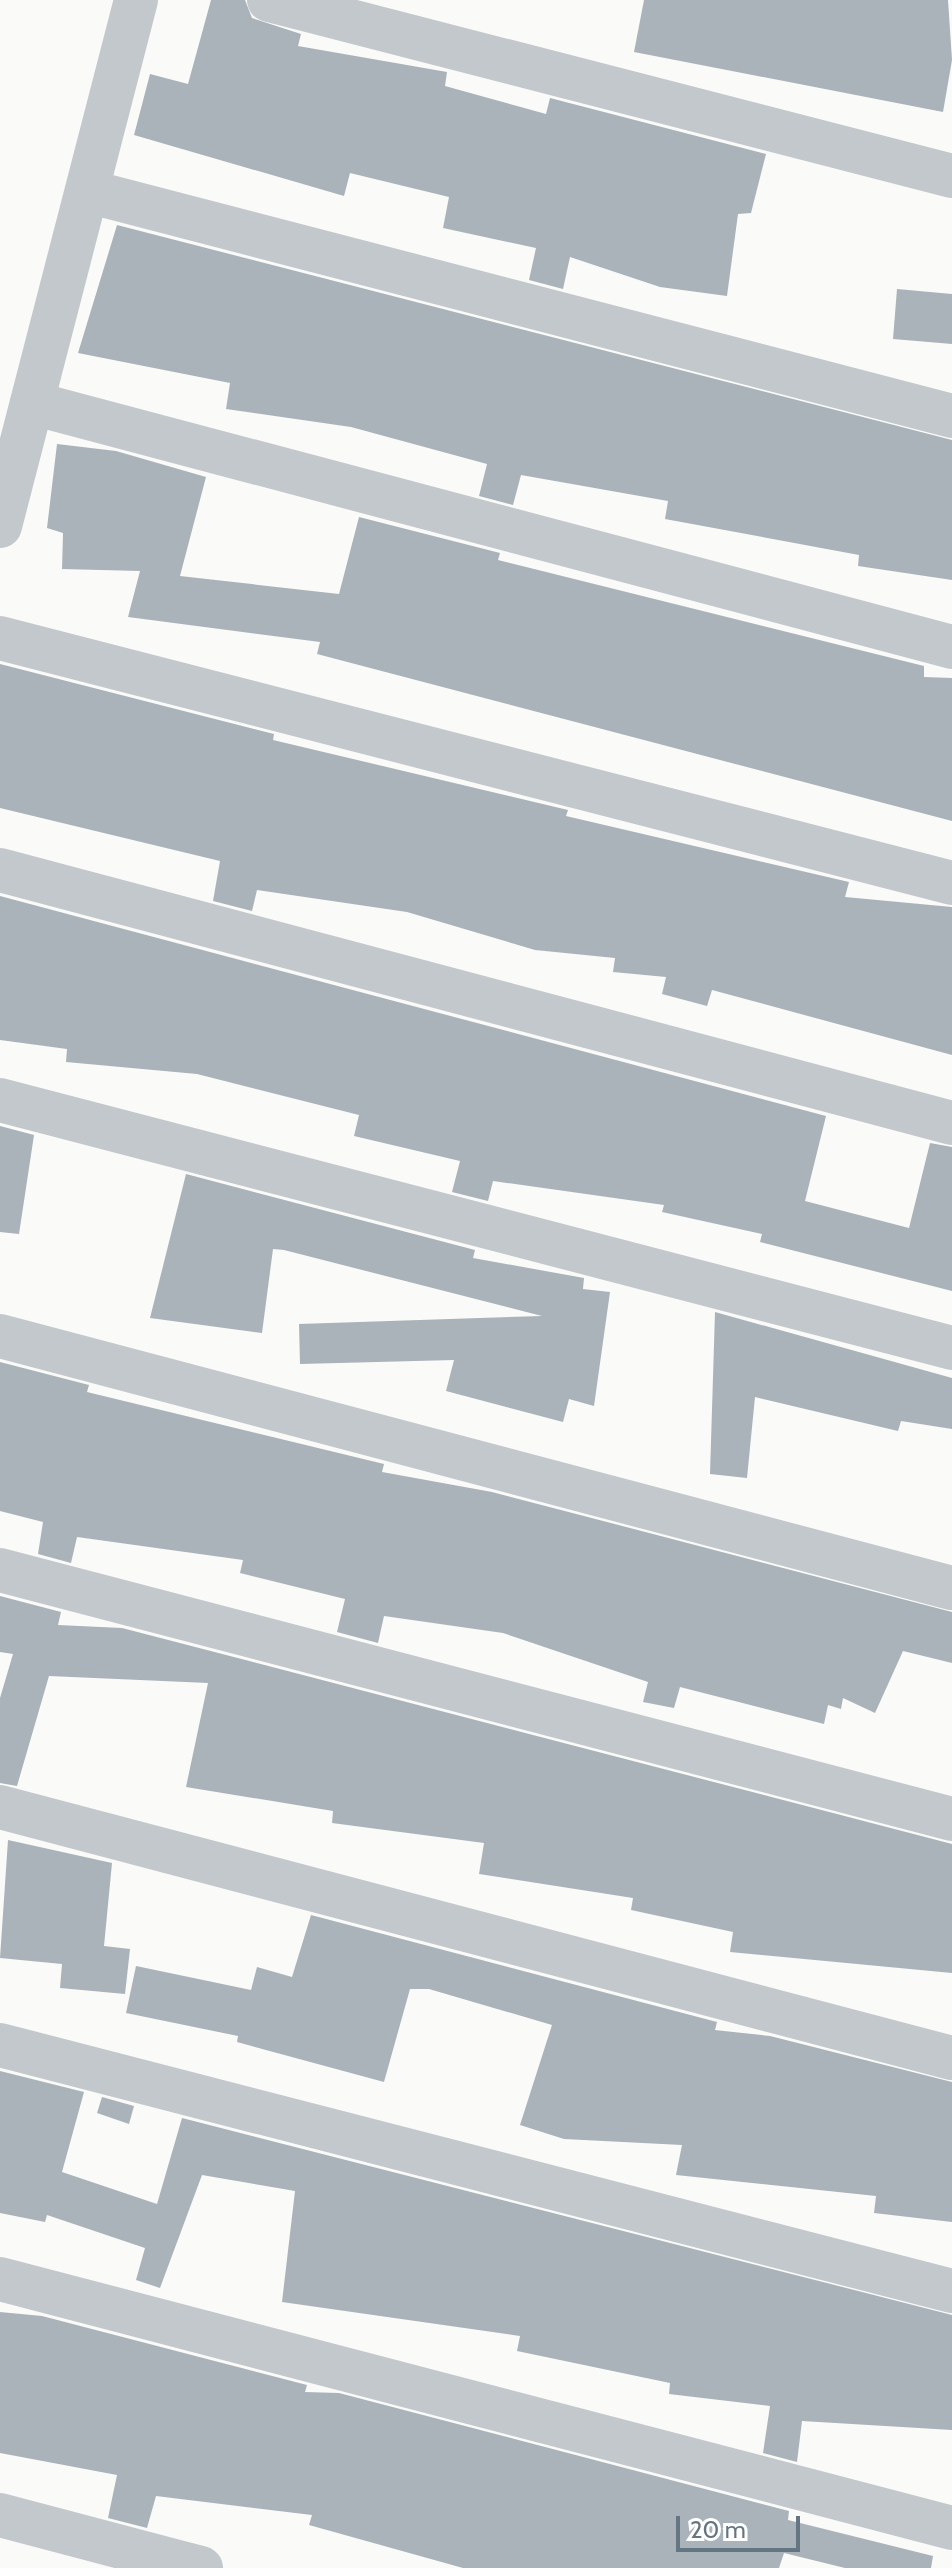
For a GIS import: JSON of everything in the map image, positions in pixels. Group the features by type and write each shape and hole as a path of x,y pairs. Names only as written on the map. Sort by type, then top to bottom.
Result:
{"street":[{"path":"0,526 136,0"},
{"path":"269,0 952,176"},
{"path":"87,191 952,416"},
{"path":"32,403 952,647"},
{"path":"0,638 952,883"},
{"path":"0,870 952,1123"},
{"path":"0,1100 952,1348"},
{"path":"0,1336 952,1588"},
{"path":"0,1570 952,1819"},
{"path":"0,1807 952,2058"},
{"path":"0,2045 952,2291"},
{"path":"0,2279 952,2528"},
{"path":"0,2515 201,2568"}],"building":[{"path":"211,0 245,0 252,18 301,34 298,46 447,72 445,86 546,114 550,98 766,154 751,213 738,214 727,296 660,287 570,257 563,289 529,280 536,248 443,228 449,197 350,173 344,196 134,135 150,74 188,84"},
{"path":"644,0 948,0 952,60 943,112 634,52"},
{"path":"117,225 952,440 952,580 858,566 859,555 665,519 668,501 521,475 513,505 479,496 487,464 351,427 226,409 230,383 78,353"},
{"path":"897,289 952,294 952,344 893,339"},
{"path":"57,444 116,451 206,477 180,576 339,594 359,517 500,553 498,560 924,666 924,677 952,678 952,821 317,654 320,642 128,617 140,571 62,569 63,533 47,528"},
{"path":"0,664 274,734 273,740 568,810 566,816 849,882 845,897 952,907 952,1055 712,990 707,1006 662,994 666,977 613,972 615,958 535,950 407,912 257,890 252,911 213,901 220,861 0,808"},
{"path":"0,896 826,1116 805,1201 909,1228 930,1143 952,1147 952,1291 760,1242 762,1234 662,1212 664,1205 493,1181 488,1201 452,1192 460,1161 354,1136 359,1115 197,1074 66,1062 67,1049 0,1040"},
{"path":"0,1126 34,1135 19,1234 0,1232"},
{"path":"186,1174 475,1250 473,1258 584,1278 583,1289 610,1292 594,1406 569,1399 563,1422 446,1391 454,1360 300,1364 299,1324 542,1316 284,1250 273,1249 262,1333 150,1318"},
{"path":"715,1312 952,1378 952,1429 901,1421 898,1431 755,1397 747,1478 710,1474"},
{"path":"0,1362 89,1385 87,1392 384,1464 382,1472 492,1492 952,1612 952,1663 903,1651 875,1713 843,1698 841,1709 828,1705 824,1724 680,1687 674,1708 643,1702 648,1682 503,1633 384,1616 378,1643 337,1632 345,1599 240,1573 243,1560 77,1537 71,1563 38,1554 43,1522 0,1511"},
{"path":"0,1596 61,1612 58,1625 122,1628 952,1844 952,1973 730,1952 733,1932 631,1910 633,1898 479,1874 484,1843 332,1823 333,1811 186,1787 208,1683 49,1676 17,1786 0,1783 0,1698 13,1654 0,1652"},
{"path":"8,1840 112,1863 104,1946 130,1949 125,1994 60,1988 62,1964 0,1958"},
{"path":"311,1915 717,2022 715,2030 770,2036 952,2082 952,2222 874,2213 876,2196 676,2175 682,2145 564,2139 520,2125 552,2025 429,1989 410,1989 384,2082 237,2042 238,2036 126,2013 136,1966 251,1990 257,1967 292,1977"},
{"path":"0,2071 84,2092 62,2172 157,2204 182,2118 952,2315 952,2430 802,2421 797,2462 763,2453 770,2406 669,2394 670,2383 517,2351 520,2336 282,2302 295,2191 202,2175 160,2288 136,2280 145,2248 47,2215 45,2222 0,2213"},
{"path":"102,2097 134,2106 129,2124 97,2113"},
{"path":"0,2312 42,2316 307,2385 305,2392 339,2393 789,2511 788,2520 933,2556 931,2568 845,2568 784,2553 779,2568 463,2568 309,2525 312,2515 156,2496 147,2528 108,2518 117,2475 0,2453"}]}
